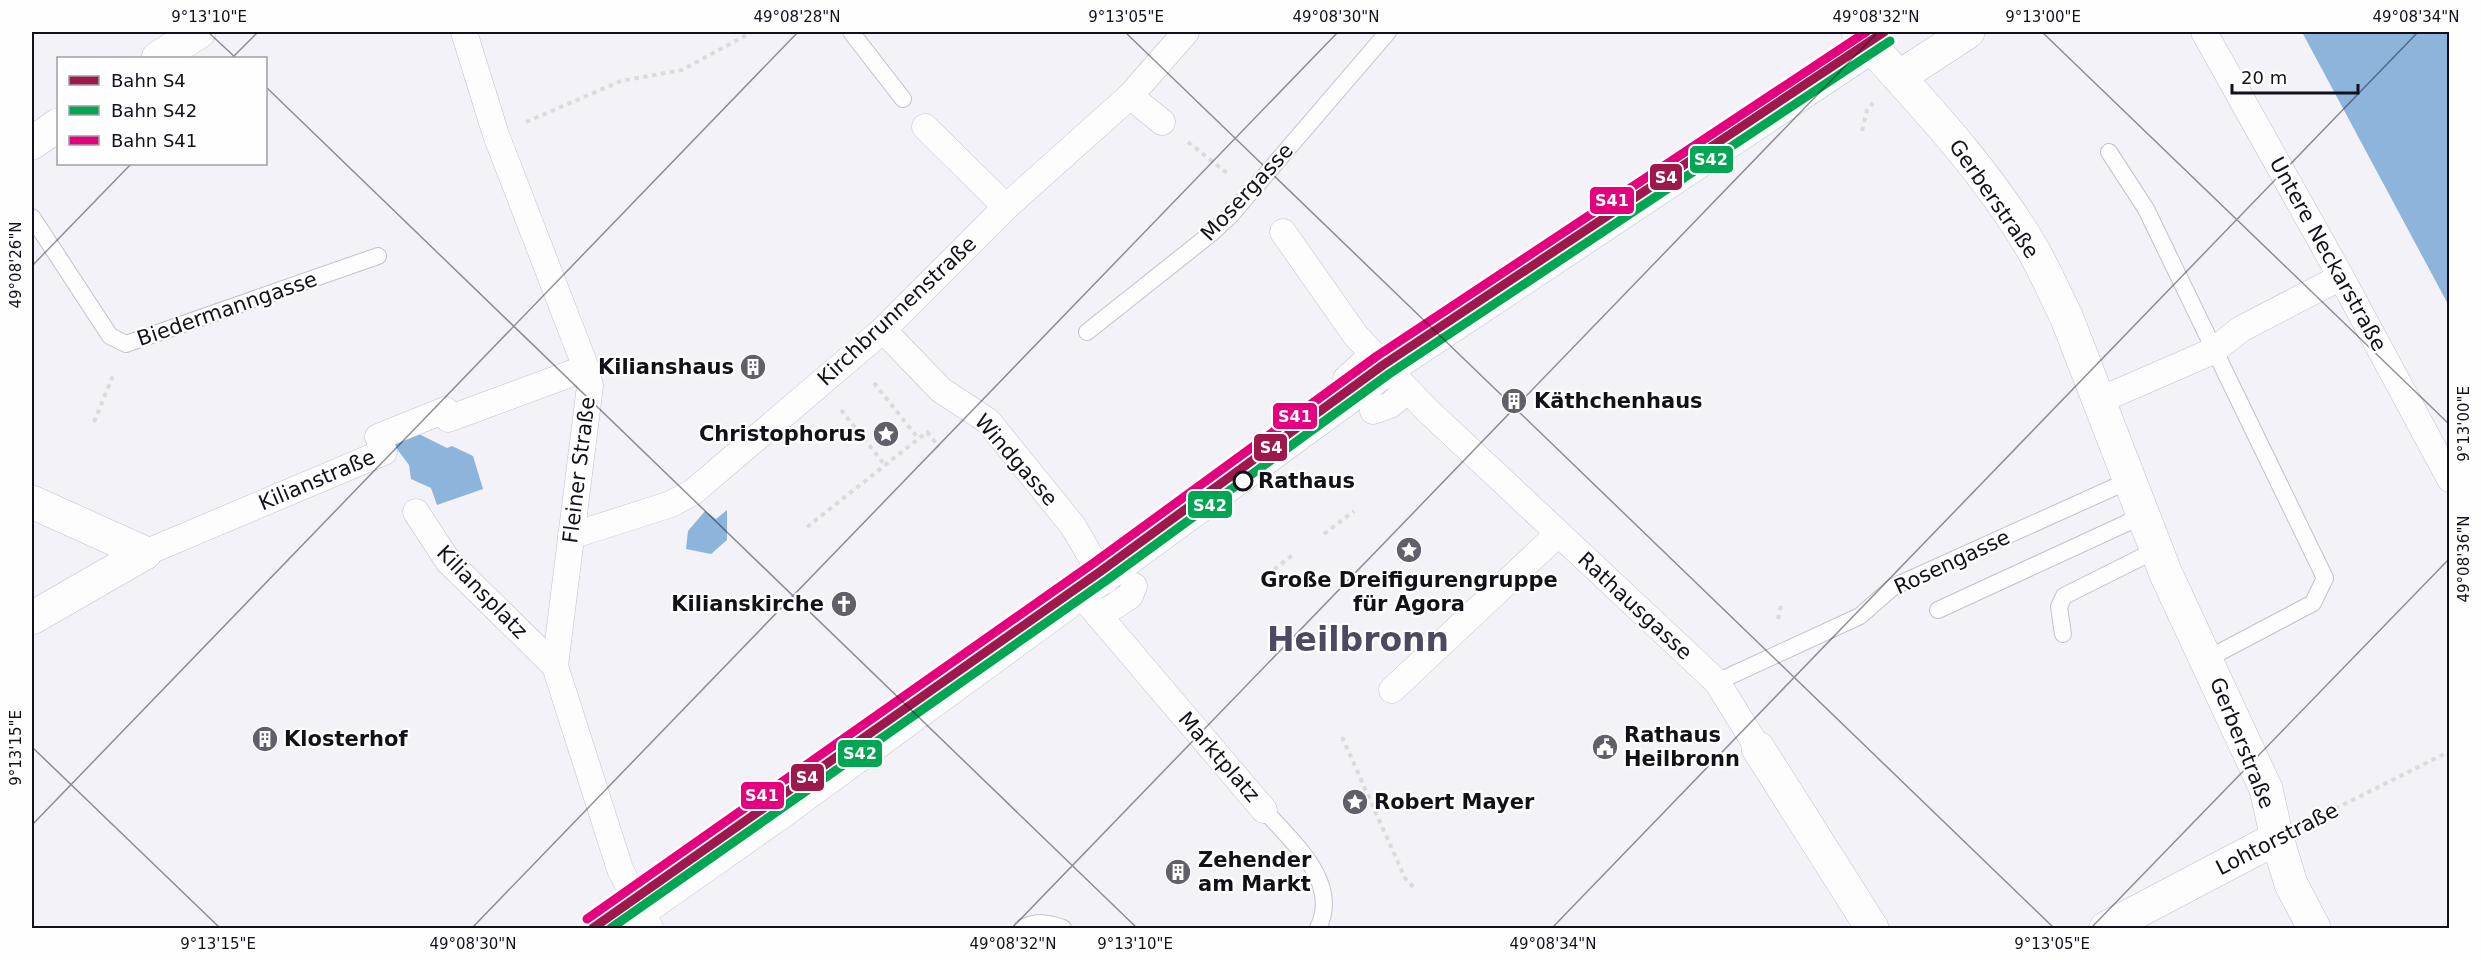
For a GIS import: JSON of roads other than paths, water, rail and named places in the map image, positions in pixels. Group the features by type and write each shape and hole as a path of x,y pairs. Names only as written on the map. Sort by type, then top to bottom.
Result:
{"street":[{"path":"160,57 199,32"},
{"name":"Fleiner Straße","path":"464,32 496,135 586,368 590,386 555,666 638,924"},
{"name":"Kirchbrunnenstraße","path":"571,536 671,504 693,492 883,330 1006,207 1130,96 1186,32"},
{"path":"1899,77 1968,32"},
{"name":"Untere Neckarstraße","path":"2204,32 2341,277 2450,479"},
{"path":"1091,607 1105,563 1247,474 1381,363 1866,40"},
{"name":"Gerberstraße","path":"1866,40 1986,181 2033,250 2066,316 2142,516 2266,789 2277,838 2291,884 2314,928"},
{"path":"1130,96 1162,122"},
{"path":"32,143 57,126"},
{"path":"926,127 1006,207"},
{"name":"Rathausgasse","path":"1283,232 1348,325 1407,391 1717,682 1872,928"},
{"path":"2098,401 2213,351 2241,329 2341,277"},
{"name":"Windgasse","path":"883,330 941,390 988,421 1105,563"},
{"path":"1346,379 1381,363"},
{"name":"Kilianstraße","path":"32,618 145,554 384,452 378,437 445,410 448,419 586,368"},
{"path":"1373,411 1390,405 1407,391"},
{"path":"32,502 145,554"},
{"name":"Kiliansplatz","path":"416,512 448,561 555,666"},
{"path":"1392,690 1558,534"},
{"path":"638,924 1091,607 1130,596 1134,586"},
{"name":"Marktplatz","path":"1091,607 1264,810"},
{"name":"Lohtorstraße","path":"2106,928 2277,838"}],"lane":[{"path":"851,32 903,99"},
{"name":"Mosergasse","path":"1087,332 1231,216 1388,32"},
{"path":"2109,152 2145,209 2213,351"},
{"name":"Biedermanngasse","path":"32,217 110,336 126,344 378,256"},
{"name":"Gerberstraße","path":"2207,658 2313,603 2325,578 2213,351"},
{"name":"Rosengasse","path":"1717,682 1860,616 1893,587 2128,481"},
{"path":"1938,610 2142,516"},
{"path":"2063,634 2059,607 2064,596 2157,550"},
{"name":"Marktplatz","path":"1264,810 1307,860 1323,885 1324,915 1318,928"},
{"path":"1022,928 1033,923 1044,922 1063,928"}],"water":[{"path":"2302,32 2449,32 2449,306"},
{"path":"417,433 447,448 452,446 473,456 483,489 437,505 431,488 411,479 409,465 394,445"},
{"path":"727,510 727,540 711,554 686,549 688,531 705,511 716,519"}],"rail line":[{"name":"S41","path":"587,919 1095,562 1377,356 1866,32"},
{"name":"S4","path":"593,928 1101,571 1383,365 1884,32"},
{"name":"S42","path":"611,928 1107,580 1389,374 1890,41"}],"place":[{"name":"Kilianshaus","path":"753,367"},
{"name":"Käthchenhaus","path":"1514,401"},
{"name":"Christophorus","path":"886,434"},
{"name":"Rathaus","path":"1243,481"},
{"name":"Große Dreifigurengruppe für Agora","path":"1409,550"},
{"name":"Kilianskirche","path":"844,604"},
{"name":"Klosterhof","path":"265,739"},
{"name":"Rathaus Heilbronn","path":"1605,747"},
{"name":"Robert Mayer","path":"1355,802"},
{"name":"Zehender am Markt","path":"1178,872"}],"district":[{"name":"Heilbronn","path":"1358,639"}]}
